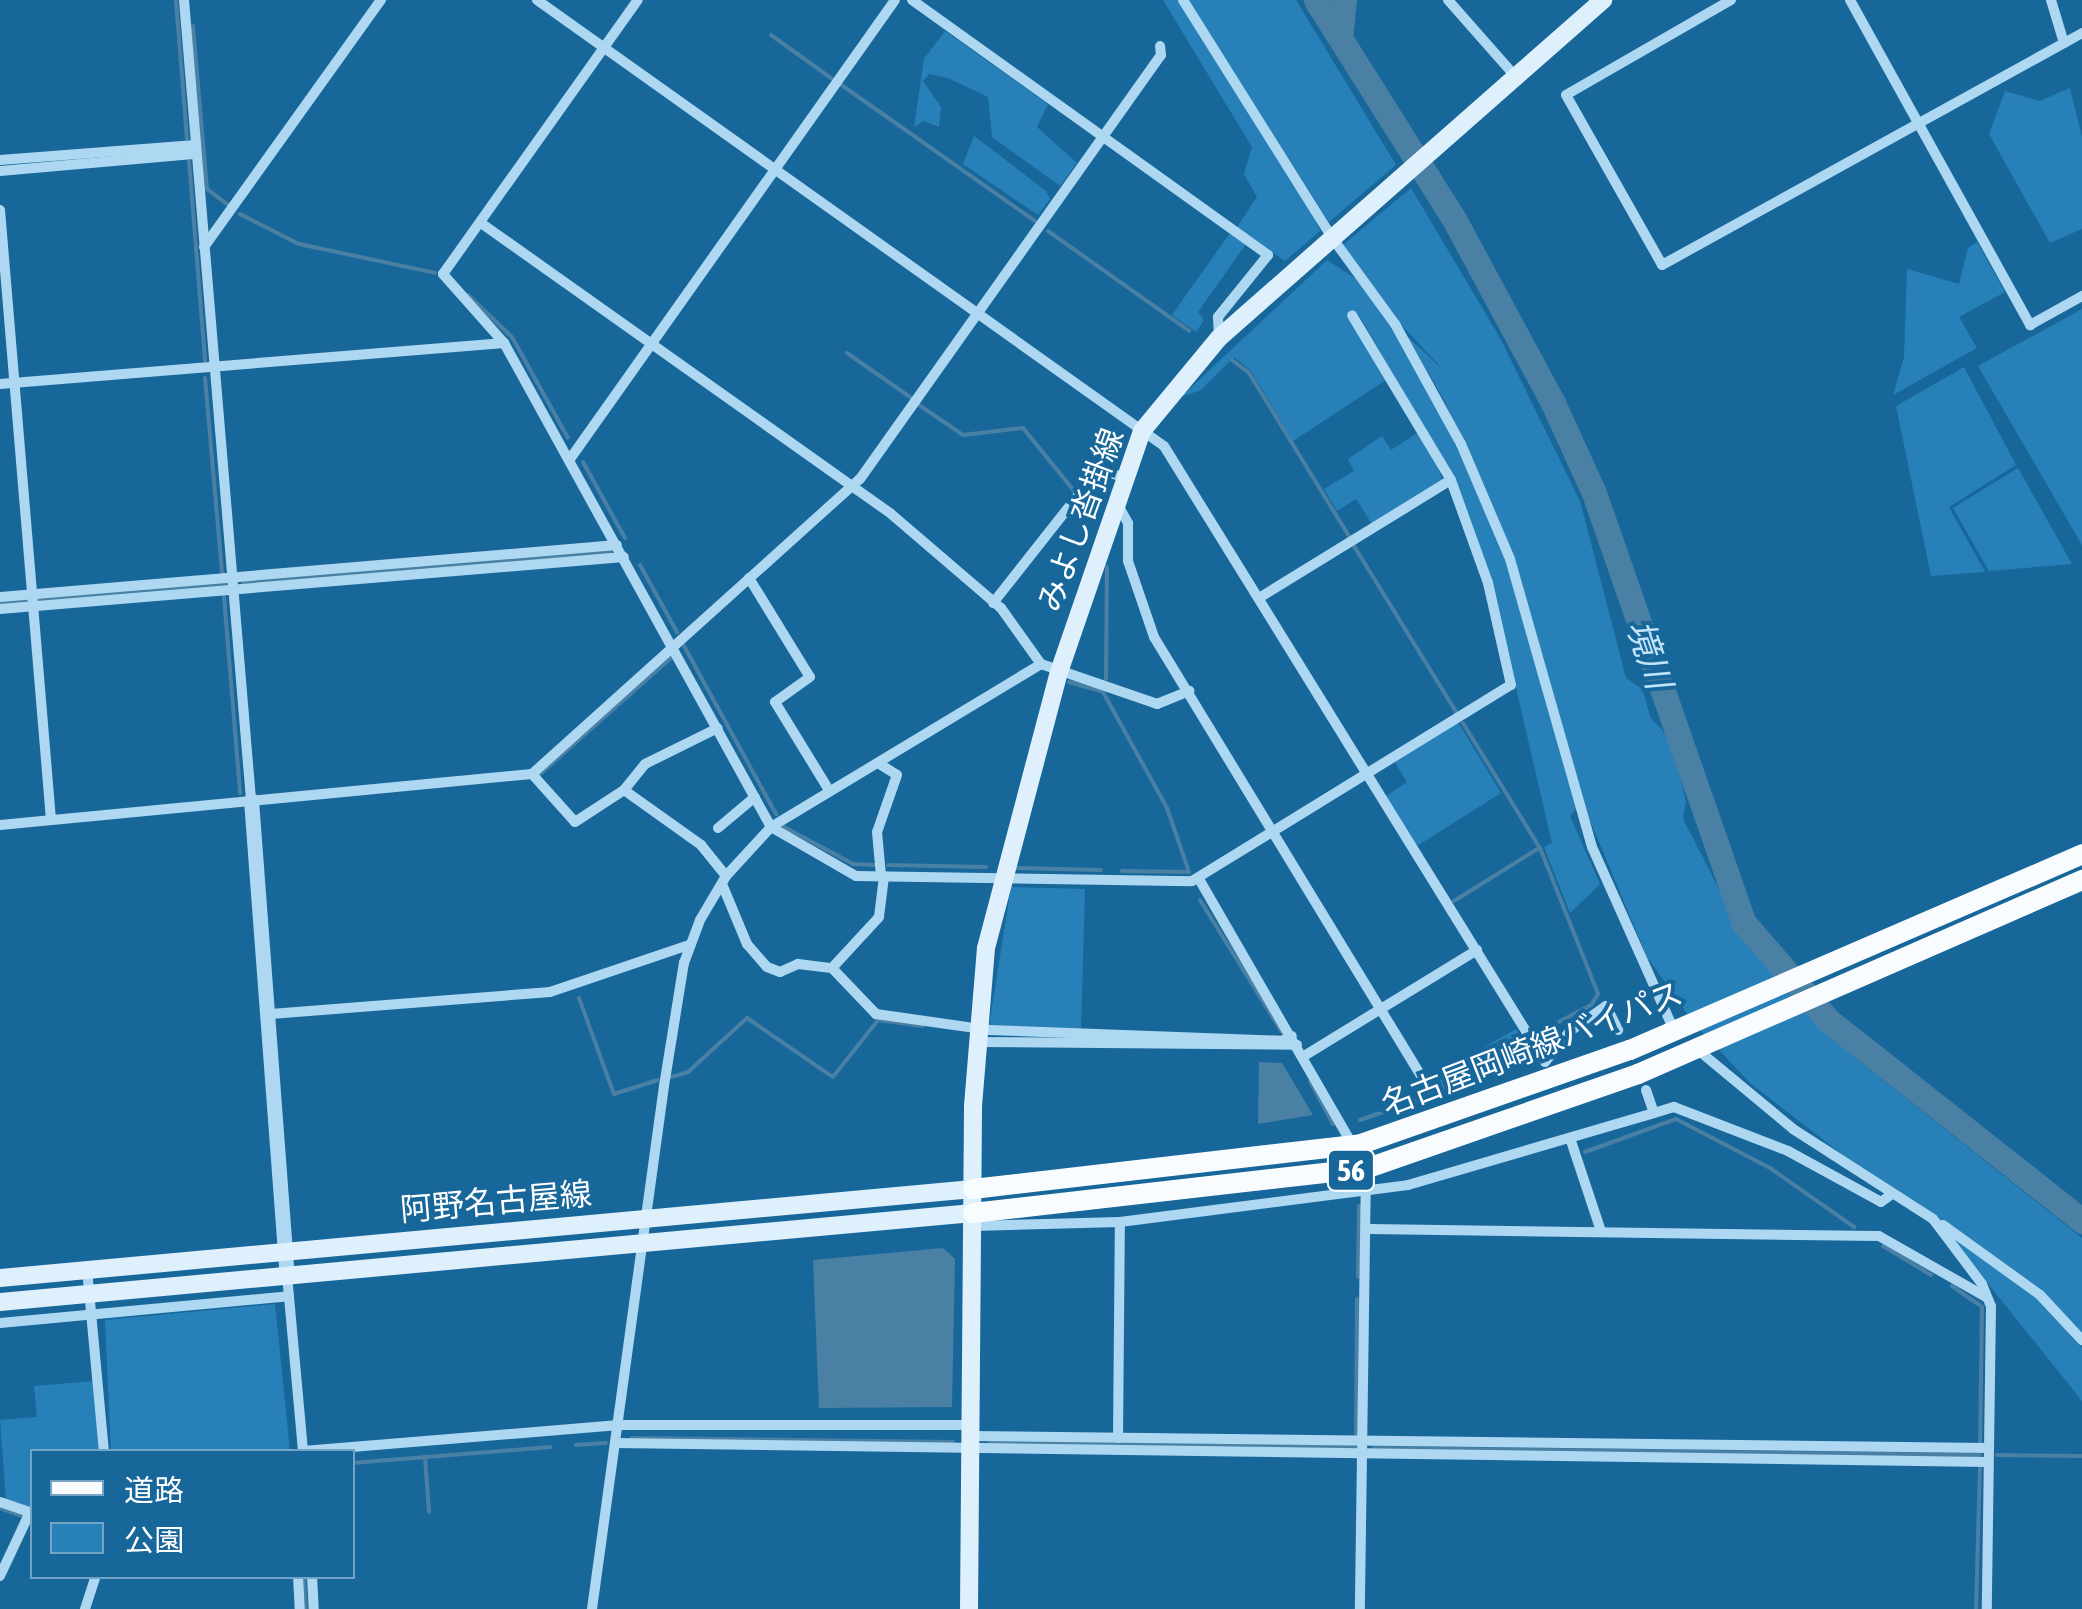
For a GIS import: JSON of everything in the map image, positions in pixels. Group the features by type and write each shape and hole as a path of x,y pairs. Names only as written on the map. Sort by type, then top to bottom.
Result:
{"main road":[{"name":"みよし沓掛線","path":"973,1188 976,1035 999,879 1059,672 1142,431 1218,338 1603,0"},
{"name":"名古屋岡崎線バイパス","path":"973,1188 1357,1145 1684,1025 2082,854"},
{"name":"名古屋岡崎線バイパス","path":"973,1219 1366,1168 1704,1046 2082,880"},
{"name":"阿野名古屋線","path":"0,1278 973,1188"},
{"path":"969,1609 973,1188"},
{"name":"阿野名古屋線","path":"0,1302 643,1244 973,1219"}],"street":[{"path":"184,0 212,368 271,1014 287,1275 304,1449"},
{"path":"203,248 382,0"},
{"path":"537,0 1164,446 1545,1062 1569,1032 1606,1006 1618,1030"},
{"path":"638,0 443,274 504,343 771,827 856,876 1199,878 1511,685 1488,583 1451,480 1352,315"},
{"path":"570,459 895,0"},
{"path":"912,0 1268,255 1218,316 1218,338"},
{"path":"1183,0 1332,238 1416,358 1500,534 1592,847 1684,1025"},
{"path":"1448,0 1511,82"},
{"path":"1731,0 1566,95 1662,265 1920,126 2082,33"},
{"path":"1850,0 2030,325 2082,296"},
{"path":"2052,0 2064,43"},
{"path":"0,824 532,774 850,487 1161,55 1160,46"},
{"path":"0,160 196,149"},
{"path":"0,172 196,149"},
{"path":"0,210 52,820"},
{"path":"480,223 850,487 993,603 1042,664 1157,704 1189,691"},
{"path":"0,384 504,343"},
{"path":"993,603 1098,470 1124,477"},
{"path":"1259,598 1451,480"},
{"path":"1115,501 1128,524 1128,561 1154,636 1430,1089"},
{"path":"0,610 617,545"},
{"path":"0,597 624,557"},
{"path":"750,578 810,676 776,702 829,790"},
{"path":"592,1609 646,1219 689,946 724,880 771,827 1042,664"},
{"path":"532,774 575,822 624,790 645,764 718,728"},
{"path":"832,968 880,917 883,876 877,832 897,775 878,763"},
{"path":"624,790 702,845 724,880 747,944 766,967 780,972 798,964 832,968 876,1014 976,1035 1294,1040"},
{"path":"718,828 755,797"},
{"path":"1199,878 1357,1145 1366,1168 1369,1229 1360,1609"},
{"path":"271,1014 550,992 689,946"},
{"path":"1304,1056 1476,950"},
{"path":"1704,1046 1792,1130 1933,1218 2040,1295 2082,1340"},
{"path":"1646,1090 1654,1114"},
{"path":"973,1219 1120,1222 1367,1191 1674,1107 1788,1151 1881,1202 1892,1194"},
{"path":"1570,1138 1601,1232"},
{"path":"1933,1218 1986,1297 1986,1609"},
{"path":"1118,1438 1120,1222"},
{"path":"1369,1229 1878,1236 1986,1297"},
{"path":"87,1269 104,1449"},
{"path":"0,1323 289,1296"},
{"path":"327,1449 619,1424 1364,1453 1988,1462"},
{"path":"615,1444 971,1436 1989,1448"},
{"path":"0,1502 30,1513"},
{"path":"0,1576 30,1515"},
{"path":"85,1609 95,1579"},
{"path":"298,1579 300,1609"},
{"path":"312,1579 314,1609"}],"green space":[{"path":"1163,0 1179,0 1299,185 1320,231 1285,261 1237,227 1257,197 1244,174 1252,147"},
{"path":"1188,0 1296,0 1396,165 1329,222"},
{"path":"945,31 1048,104 1037,127 1077,163 1060,186 992,137 988,97 948,78 929,74 923,81 941,107 939,127 923,121 914,127 924,59"},
{"path":"2070,88 2082,137 2082,229 2050,243 1989,134 2005,91 2040,101"},
{"path":"974,136 1046,191 1050,199 1038,215 963,164"},
{"path":"1411,188 1500,338 1580,501 1626,678 1643,690 1650,717 1671,740 1686,801 1683,819 1750,949 1849,1053 2082,1238 2082,1333 2037,1287 1849,1160 1750,1083 1692,1021 1647,957 1584,806 1514,556 1445,402 1407,336 1447,374 1395,318 1343,245"},
{"path":"1230,233 1246,244 1198,312 1204,320 1196,332 1172,315"},
{"path":"1977,242 2005,292 1959,317 1977,348 1893,395 1904,357 1907,269 1959,284 1968,248"},
{"path":"1327,260 1367,286 1436,404 1499,538 1576,809 1570,816 1600,884 1570,913 1544,847 1552,843 1492,585 1453,478 1359,315 1354,313 1389,378 1293,441 1251,371 1234,357 1201,390 1181,397"},
{"path":"2082,309 2082,545 1978,366"},
{"path":"1964,367 2016,465 1949,507 1985,572 1931,576 1896,406"},
{"path":"1422,430 1443,481 1372,524 1356,499 1337,511 1324,489 1354,471 1348,459 1382,436 1391,450"},
{"path":"2018,468 2072,564 1989,571 1953,508"},
{"path":"1458,722 1501,793 1417,846 1386,796 1407,782 1394,761"},
{"path":"1011,887 1085,889 1081,1029 989,1026"},
{"path":"1516,1029 1532,1055 1436,1093 1428,1079"},
{"path":"1945,1230 2038,1297 2082,1348 2082,1401"},
{"path":"275,1304 290,1449 111,1449 105,1320"},
{"path":"94,1381 100,1449 30,1449 30,1508 6,1500 0,1420 37,1417 34,1386"}],"shaded area":[{"path":"1259,1062 1282,1063 1313,1115 1258,1124"},
{"path":"943,1248 955,1259 952,1407 819,1408 813,1260"}],"waterway":[{"path":"176,0 187,139"},
{"name":"境川","path":"1316,0 1454,219 1553,403 1594,493 1744,923 1829,1021 2082,1221"},
{"path":"1340,38 1344,0"},
{"path":"193,26 207,189 228,205"},
{"path":"771,35 831,78"},
{"path":"840,84 1035,221"},
{"path":"189,161 205,360"},
{"path":"240,214 299,244 435,273"},
{"path":"1048,231 1189,331"},
{"path":"468,295 512,337 568,438"},
{"path":"847,353 910,397"},
{"path":"1232,360 1249,373 1350,538"},
{"path":"205,378 222,573"},
{"path":"919,405 963,435 1023,428 1075,492"},
{"path":"583,462 625,538"},
{"path":"1080,497 1094,518"},
{"path":"1354,546 1458,715"},
{"path":"243,582 611,552"},
{"path":"640,565 677,632"},
{"path":"1106,679 1107,567"},
{"path":"39,599 227,583"},
{"path":"224,597 240,793"},
{"path":"0,602 27,600"},
{"path":"684,646 776,814"},
{"path":"539,775 673,656"},
{"path":"1069,682 1103,692 1167,808 1189,872 1122,871"},
{"path":"1463,723 1540,848 1598,994 1591,1005 1534,1035 1544,1050"},
{"path":"784,827 853,864 874,865"},
{"path":"1454,901 1539,848"},
{"path":"888,865 986,867"},
{"path":"1017,868 1101,870"},
{"path":"1200,900 1282,1032"},
{"path":"579,998 614,1094 658,1080"},
{"path":"671,1077 688,1072 747,1018 833,1077 878,1020 923,1026"},
{"path":"1360,1120 1533,1059"},
{"path":"1310,1081 1333,1124"},
{"path":"1585,1152 1676,1119 1770,1168 1854,1227"},
{"path":"1358,1277 1359,1206"},
{"path":"1883,1246 1931,1275"},
{"path":"1952,1286 1982,1307 1980,1444"},
{"path":"1356,1435 1357,1299"},
{"path":"632,1438 953,1442"},
{"path":"576,1445 606,1443"},
{"path":"990,1443 1355,1447"},
{"path":"355,1463 550,1447"},
{"path":"1373,1448 1980,1455"},
{"path":"1997,1455 2082,1456"},
{"path":"425,1457 429,1512"},
{"path":"1976,1609 1980,1468"},
{"path":"0,1508 22,1516"},
{"path":"304,1579 306,1609"}]}
